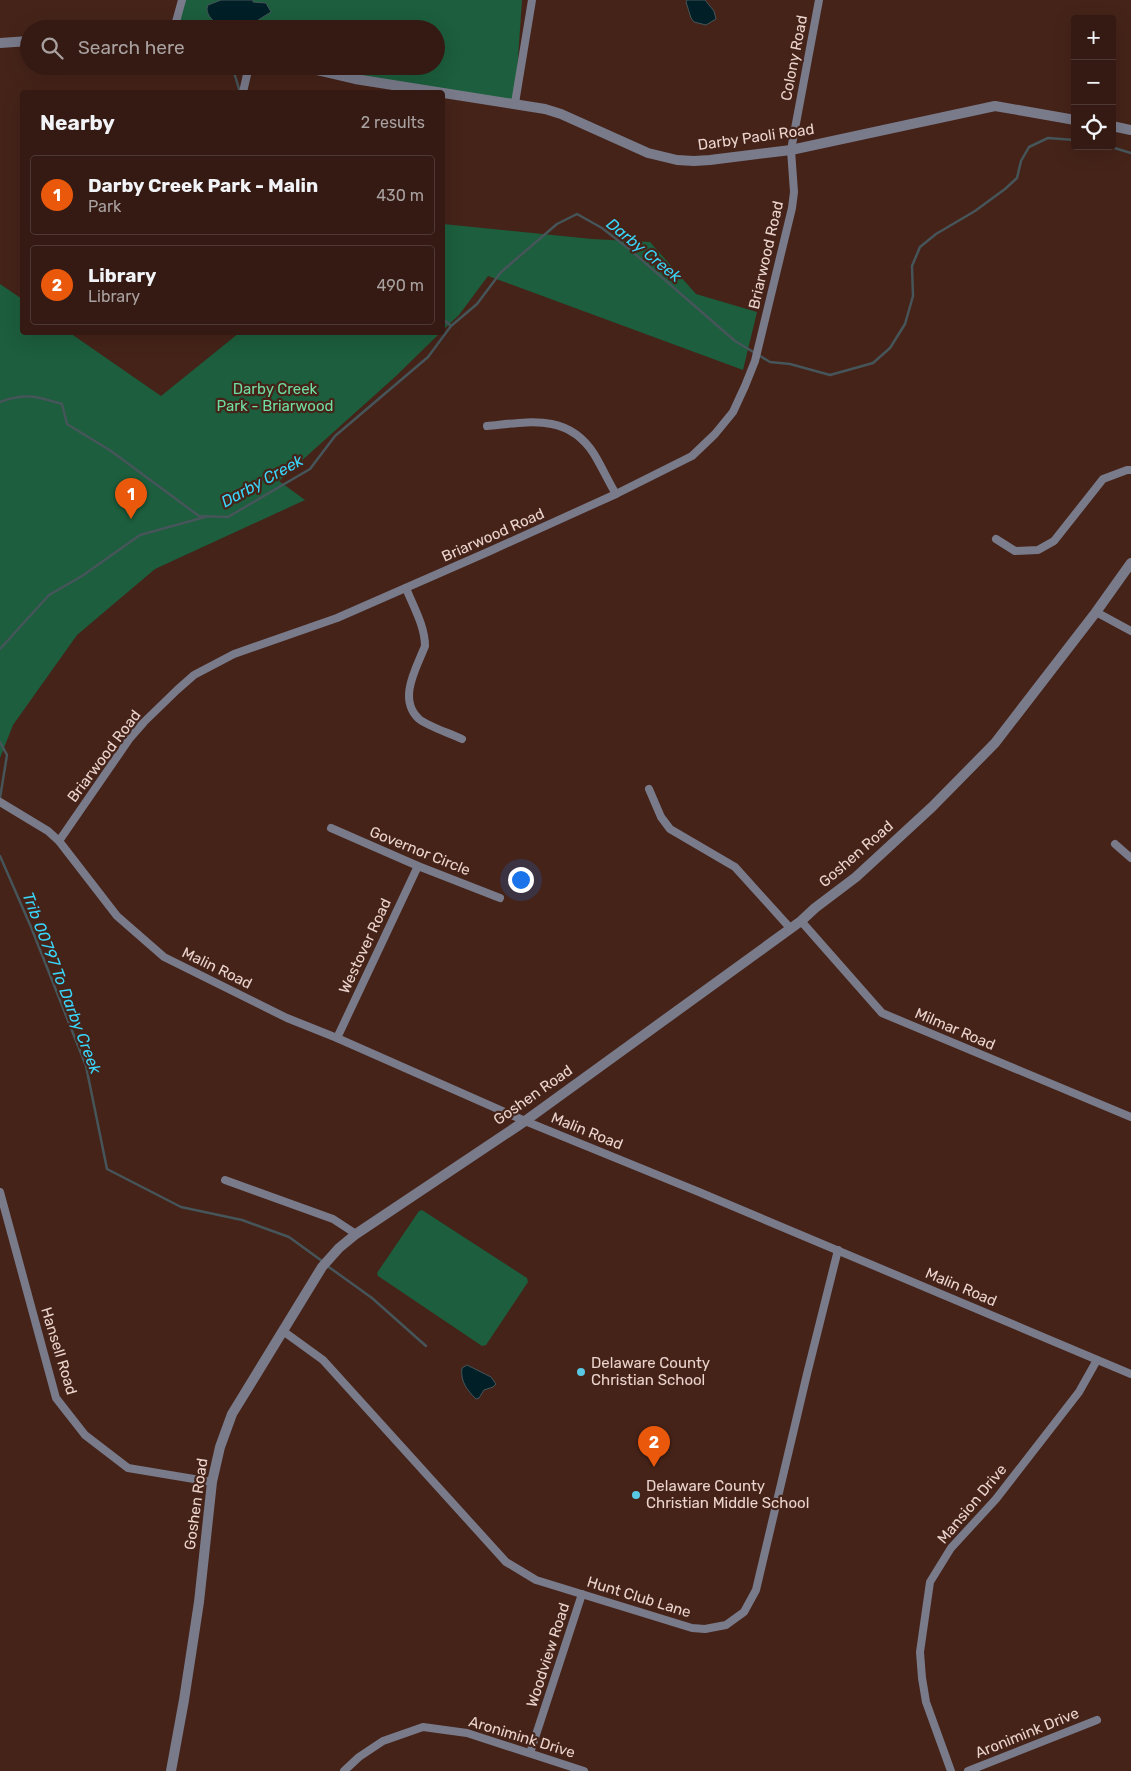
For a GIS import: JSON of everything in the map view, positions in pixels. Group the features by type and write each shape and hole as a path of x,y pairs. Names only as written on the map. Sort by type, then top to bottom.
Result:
{"street":[{"path":"176,20 182,0"},
{"path":"515,103 532,0"},
{"name":"Colony Road","path":"791,150 819,0"},
{"path":"0,43 20,42"},
{"path":"243,90 247,75"},
{"name":"Darby Paoli Road","path":"338,75 428,90"},
{"name":"Darby Paoli Road","path":"445,92 545,109 561,114 648,153 677,160 710,160 791,150 995,106 1071,119"},
{"path":"1116,127 1131,130"},
{"name":"Briarwood Road","path":"59,841 130,738 194,675 234,654 337,618 406,588 616,494 692,456 734,412 754,361 792,208 794,192 791,150"},
{"path":"487,426 548,422 566,427 582,438 594,454 616,494"},
{"path":"996,539 1015,551 1038,550 1054,541 1103,480 1131,470"},
{"name":"Goshen Road","path":"171,1771 199,1602 212,1482 220,1447 232,1414 324,1265 356,1234 524,1121 791,929 814,908 856,877 925,814 995,743 1096,612 1131,563"},
{"path":"406,588 425,640 425,646 409,691 412,710 421,720 462,739"},
{"path":"1096,612 1131,631"},
{"path":"649,789 660,817 670,829 735,867 791,929"},
{"name":"Malin Road","path":"0,802 48,831 59,841 116,916 164,957 287,1018 337,1038 524,1121 838,1250 1131,1374"},
{"name":"Governor Circle","path":"331,828 418,866 500,898"},
{"path":"1115,844 1131,858"},
{"name":"Westover Road","path":"337,1038 418,866"},
{"name":"Milmar Road","path":"801,921 882,1013 1131,1117"},
{"path":"225,1180 333,1219 356,1234"},
{"name":"Hansell Road","path":"0,1192 56,1398 85,1435 128,1468 212,1482"},
{"name":"Hunt Club Lane","path":"283,1330 323,1360 506,1562 536,1580 692,1628 705,1629 726,1624 744,1612 756,1590 838,1250"},
{"name":"Mansion Drive","path":"951,1771 926,1702 922,1678 920,1652 930,1582 951,1548 996,1499 1079,1392 1097,1360"},
{"name":"Woodview Road","path":"530,1753 582,1594"},
{"name":"Aronimink Drive","path":"968,1771 1096,1720"},
{"name":"Aronimink Drive","path":"344,1771 359,1757 383,1741 423,1727 467,1733 584,1771"}],"green space":[{"path":"182,0 522,0 515,103 352,75 445,75 445,20 176,20"},
{"path":"445,224 592,239 650,242 696,294 757,312 743,370 488,276 459,315 445,328"},
{"name":"Darby Creek Park - Briarwood","path":"0,284 20,298 20,335 73,335 161,396 237,335 438,335 396,376 279,481 305,500 155,569 77,635 13,725 0,758"},
{"path":"422,1210 527,1278 528,1282 486,1345 482,1346 378,1276 377,1273 419,1211"}],"water":[{"path":"221,0 253,0 253,2 266,3 271,12 258,20 213,20 207,11 208,5"},
{"path":"687,0 705,0 714,11 716,19 706,25 694,22 691,18"},
{"path":"467,1365 491,1377 496,1384 484,1390 479,1398 476,1399 463,1381 462,1368"}],"waterway":[{"path":"235,75 239,90"},
{"name":"Darby Creek","path":"445,334 451,326 477,304 501,272 557,224 577,214 602,228 628,248 735,341 770,362 790,364 830,375 873,363 890,348 905,324 913,296 912,266 920,247 936,234 975,211 1017,178 1021,161 1029,147 1048,138 1071,140"},
{"name":"Darby Creek","path":"1116,148 1131,153"},
{"path":"445,321 451,326"},
{"name":"Darby Creek","path":"0,402 24,396 62,404 67,424 111,451 199,516 228,517 310,469 335,436 428,357 444,335"},
{"name":"Trib 00797 To Darby Creek","path":"0,649 49,595 82,576 140,535 205,517"},
{"name":"Trib 00797 To Darby Creek","path":"0,742 7,755 0,798"},
{"name":"Trib 00797 To Darby Creek","path":"0,856 31,927 86,1066 107,1169 181,1207 242,1220 289,1237 322,1261"},
{"name":"Trib 00797 To Darby Creek","path":"326,1265 372,1298 426,1346"}],"place":[{"name":"Darby Creek Park - Malin","path":"131,519"},
{"name":"Delaware County Christian School","path":"581,1372"},
{"name":"Library","path":"654,1467"},
{"name":"Delaware County Christian Middle School","path":"636,1495"}]}
